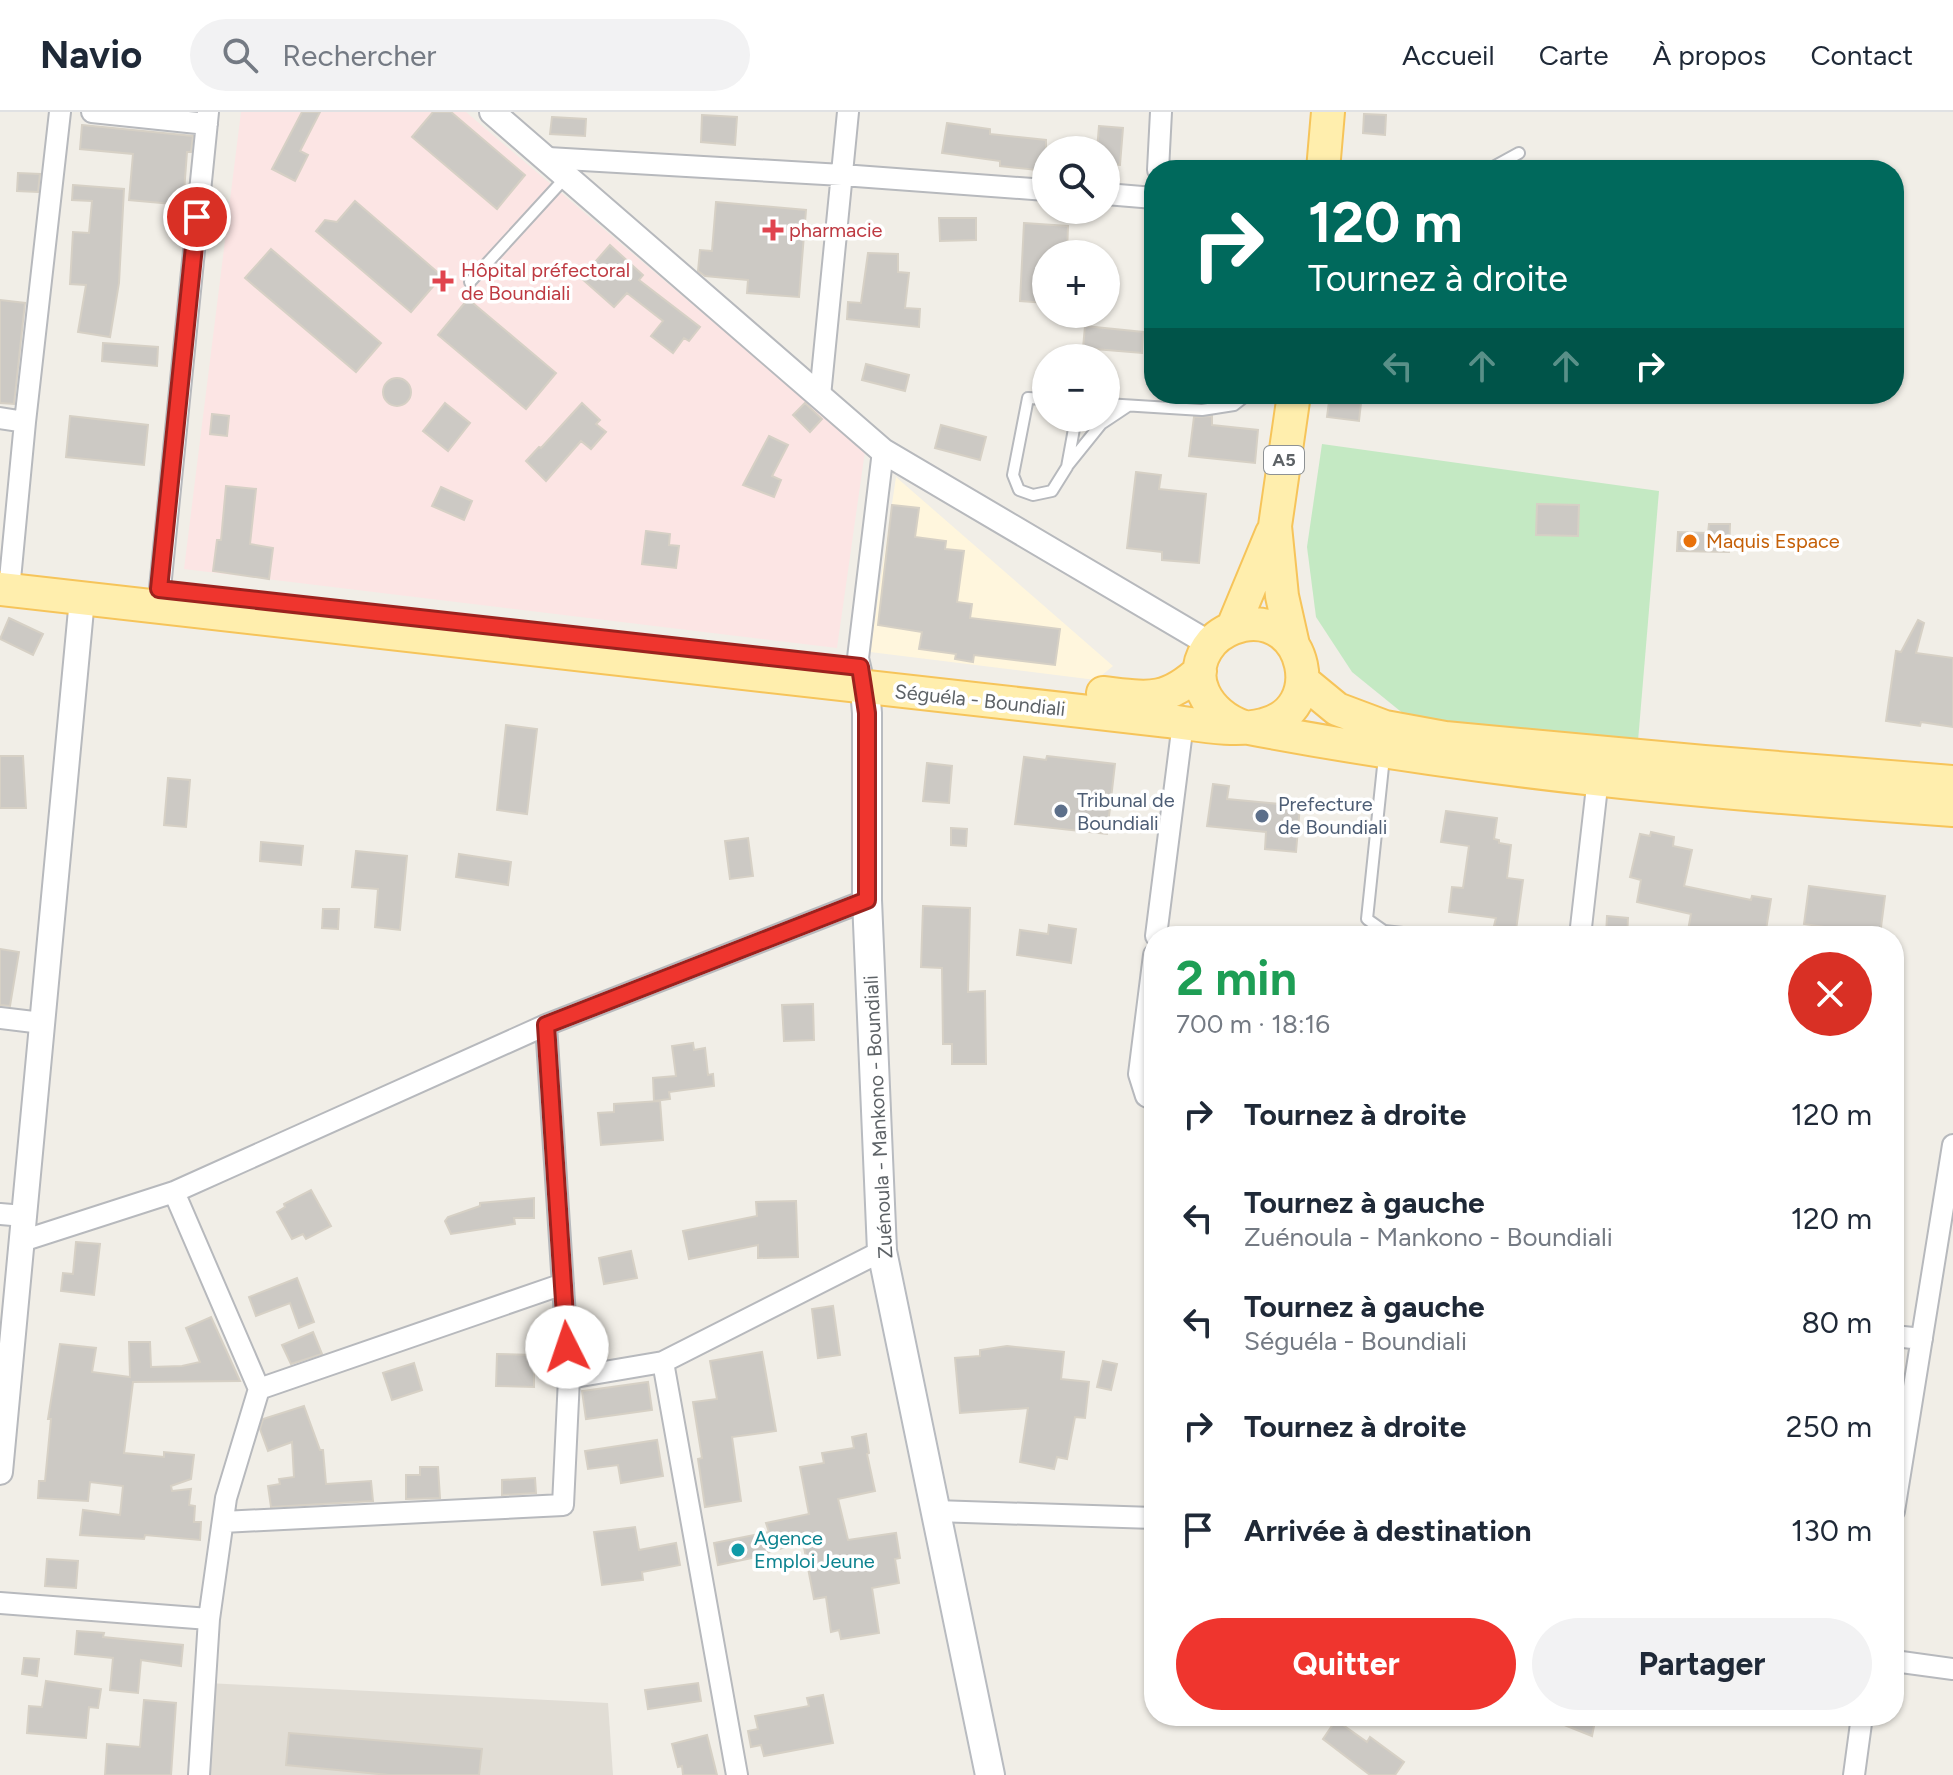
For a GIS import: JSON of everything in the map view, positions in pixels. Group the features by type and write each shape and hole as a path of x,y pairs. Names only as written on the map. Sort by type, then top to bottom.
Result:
{"main road":[{"path":"1324,160 1328,112"},
{"name":"A5","path":"1293,404 1275,526 1282,596 1293,645"},
{"name":"A5","path":"1214,648 1275,526"},
{"name":"Séguéla - Boundiali","path":"5,580 82,599 158,599"},
{"name":"Séguéla - Boundiali","path":"5,580 862,678 1183,723 1244,727 1276,721 1290,711 1299,697 1303,681"},
{"path":"1953,782 1599,766 1385,751 1229,722 1216,713 1201,687 1214,648 1249,624 1266,626 1281,633 1293,645 1299,656 1303,681 1337,709 1385,727 1599,766 1779,798 1953,810"},
{"name":"Séguéla - Boundiali","path":"862,678 1137,697 1167,695 1181,688 1214,648"},
{"name":"Zuénoula - Mankono - Boundiali","path":"862,678 867,713 867,900 882,1251 990,1775"}],"street":[{"path":"5,580 60,112"},
{"path":"92,112 207,118 158,599"},
{"path":"492,112 883,451 1214,648"},
{"path":"820,396 848,112"},
{"path":"1159,160 1161,112"},
{"path":"548,158 1032,189"},
{"path":"1120,195 1144,197"},
{"path":"0,418 25,422"},
{"path":"862,678 858,658 883,451"},
{"path":"0,1472 2,1424 22,1241 12,1215 42,1023 82,599"},
{"path":"1157,926 1183,723"},
{"path":"1581,926 1599,766"},
{"path":"22,1241 174,1192 546,1025 867,900"},
{"path":"0,1018 42,1023"},
{"path":"223,1522 563,1505 569,1378 546,1025"},
{"path":"1144,1034 1139,1074 1144,1090"},
{"path":"1904,1450 1953,1145"},
{"path":"174,1192 259,1389 226,1498 209,1619 199,1775"},
{"path":"569,1378 663,1362 882,1251"},
{"path":"259,1389 563,1284"},
{"path":"1904,1337 1922,1339"},
{"path":"663,1362 737,1775"},
{"path":"935,1511 1144,1518"},
{"path":"0,1603 209,1619"},
{"path":"1904,1662 1953,1669"},
{"path":"1854,1775 1861,1726"}],"lane":[{"path":"1506,160 1519,153"},
{"path":"470,282 567,176"},
{"path":"1032,398 1028,398 1013,475 1019,490 1033,495 1052,491 1101,424 1128,406"},
{"path":"1120,405 1202,410 1235,404"},
{"path":"1067,467 1073,432"},
{"path":"1377,926 1367,919 1385,751"}],"shaded area":[{"name":"Hôpital préfectoral de Boundiali","path":"241,112 466,112 865,451 837,648 184,569"},
{"path":"896,477 1113,666 1096,680 870,652"},
{"path":"207,1683 608,1703 613,1775 208,1775"}],"green space":[{"path":"1322,444 1659,491 1637,753 1560,747 1405,715 1352,672 1316,617 1307,547"}],"building":[{"path":"302,112 320,112 300,151 308,155 295,181 272,169"},
{"path":"433,112 451,112 525,175 497,209 412,137"},
{"path":"1364,114 1386,115 1385,135 1363,133"},
{"path":"702,115 737,117 735,145 701,142"},
{"path":"552,117 586,119 585,136 550,134"},
{"path":"947,123 990,129 990,134 1032,138 1032,169 1000,166 1000,161 942,153"},
{"path":"82,125 193,136 191,152 187,152 183,205 129,200 133,154 80,149"},
{"path":"1099,126 1123,128 1120,165 1120,136 1098,136"},
{"path":"18,173 40,174 38,192 17,191"},
{"path":"73,185 124,189 119,283 110,337 78,332 86,285 70,284 73,232 89,233 92,201 72,200"},
{"path":"355,201 442,276 411,312 316,231 325,220 337,222"},
{"path":"716,202 806,210 799,297 747,293 748,280 705,276 698,271 700,250 712,251"},
{"path":"939,218 976,218 976,240 940,241"},
{"path":"1024,223 1068,226 1068,240 1032,240 1032,302 1020,301"},
{"path":"610,245 643,275 639,280 700,327 689,341 684,338 673,353 651,336 663,321 627,293 614,307 581,278"},
{"path":"271,249 381,343 356,372 245,278"},
{"path":"868,253 898,254 898,272 909,273 905,308 920,309 919,327 847,319 848,302 861,303"},
{"path":"468,299 556,373 526,409 438,335"},
{"path":"0,300 25,303 14,404 0,403"},
{"path":"1085,328 1143,332 1142,353 1120,351 1120,344 1083,344"},
{"path":"103,343 158,347 157,366 102,361"},
{"path":"866,364 909,375 905,391 862,380"},
{"path":"397,378 407,382 411,392 407,402 397,406 387,402 383,392 387,382"},
{"path":"445,403 470,423 448,451 423,431"},
{"path":"582,403 600,420 596,424 606,432 591,449 581,441 546,481 526,461"},
{"path":"805,403 822,419 810,432 793,415"},
{"path":"1329,404 1361,404 1359,421 1327,417"},
{"path":"212,414 229,416 227,436 210,434"},
{"path":"70,416 148,425 144,465 66,457"},
{"path":"1212,416 1212,425 1258,430 1255,463 1189,456 1194,417"},
{"path":"941,425 986,437 980,460 935,448"},
{"path":"769,436 788,445 772,476 781,480 774,497 743,485"},
{"path":"1136,472 1161,475 1159,489 1206,494 1199,563 1162,560 1162,552 1127,548"},
{"path":"226,486 256,489 250,544 273,548 269,579 213,571 217,540 221,540"},
{"path":"441,487 472,501 464,520 432,506"},
{"path":"1537,504 1579,505 1578,536 1536,535"},
{"path":"892,505 919,508 915,537 946,541 945,549 964,551 957,602 972,604 970,618 1060,629 1055,665 974,655 973,662 955,659 956,654 919,649 922,632 878,625"},
{"path":"1709,524 1730,524 1729,552 1677,551 1678,532 1708,533"},
{"path":"646,531 670,534 669,545 679,546 676,568 642,564"},
{"path":"9,618 43,634 33,655 0,639"},
{"path":"1918,620 1924,623 1916,653 1953,658 1953,727 1886,721 1896,651 1901,652"},
{"path":"506,725 537,729 527,814 497,810"},
{"path":"0,756 23,756 26,808 0,808"},
{"path":"1047,756 1115,764 1107,834 1015,824 1024,757 1046,760"},
{"path":"927,763 952,766 949,803 923,801"},
{"path":"168,778 190,780 186,827 164,825"},
{"path":"1213,784 1229,786 1227,799 1300,806 1296,852 1265,849 1266,832 1207,826"},
{"path":"1446,811 1497,818 1494,839 1511,845 1507,878 1523,880 1517,926 1494,926 1496,918 1449,912 1452,887 1463,888 1469,846 1441,842"},
{"path":"951,828 967,829 966,846 951,845"},
{"path":"1651,832 1674,837 1673,846 1692,850 1684,886 1751,900 1752,896 1771,899 1767,926 1689,926 1691,914 1637,902 1641,880 1630,877 1640,834 1650,836"},
{"path":"748,838 753,876 730,879 725,841"},
{"path":"261,842 303,846 301,865 260,861"},
{"path":"356,851 407,856 400,930 375,927 378,889 352,887"},
{"path":"459,854 511,862 508,885 456,877"},
{"path":"1809,886 1885,896 1881,926 1804,924"},
{"path":"923,906 970,908 968,992 985,991 986,1064 952,1064 952,1044 943,1044 942,968 921,967"},
{"path":"323,909 339,909 338,929 322,928"},
{"path":"1607,916 1628,918 1628,926 1606,926"},
{"path":"1049,925 1076,929 1071,963 1017,955 1020,930 1048,934"},
{"path":"0,949 19,952 10,1006 0,1005"},
{"path":"813,1004 814,1040 784,1041 782,1005"},
{"path":"693,1043 694,1050 705,1048 708,1075 713,1074 714,1086 669,1092 670,1099 654,1101 653,1078 676,1076 672,1046"},
{"path":"660,1101 663,1140 601,1145 598,1113 614,1112 614,1104"},
{"path":"311,1190 331,1226 306,1239 303,1234 292,1239 277,1212 285,1207 284,1204"},
{"path":"534,1198 534,1218 514,1218 515,1224 451,1234 445,1221 448,1217 480,1206 480,1203"},
{"path":"796,1201 798,1257 758,1258 758,1245 689,1259 683,1231 757,1216 756,1202"},
{"path":"76,1242 100,1244 94,1295 61,1291 63,1273 73,1274"},
{"path":"631,1251 637,1278 604,1284 599,1258"},
{"path":"297,1278 314,1322 299,1328 290,1303 256,1316 249,1297"},
{"path":"833,1306 840,1355 818,1358 812,1309"},
{"path":"211,1317 240,1381 133,1382 124,1453 164,1457 164,1452 194,1455 191,1479 171,1486 172,1491 191,1489 189,1505 195,1506 194,1522 201,1522 200,1540 145,1535 144,1539 80,1535 83,1510 120,1515 123,1486 90,1482 88,1501 38,1498 39,1481 45,1481 51,1419 48,1419 60,1344 96,1348 92,1372 130,1377 129,1342 150,1342 151,1367 200,1362 186,1328"},
{"path":"313,1332 322,1354 291,1364 282,1345"},
{"path":"1007,1346 1064,1352 1061,1379 1089,1382 1085,1418 1075,1417 1067,1459 1057,1457 1054,1469 1020,1462 1028,1408 960,1413 955,1358 980,1356 980,1350"},
{"path":"762,1352 776,1431 732,1437 741,1501 705,1507 698,1459 702,1458 693,1402 717,1399 710,1361"},
{"path":"497,1354 534,1355 534,1387 496,1386"},
{"path":"1103,1361 1117,1364 1111,1390 1097,1387"},
{"path":"414,1363 422,1390 392,1400 383,1373"},
{"path":"648,1382 652,1410 586,1419 582,1391"},
{"path":"304,1406 320,1450 323,1450 326,1484 371,1481 373,1501 271,1507 268,1486 280,1484 279,1479 294,1477 292,1442 268,1451 260,1429 263,1419"},
{"path":"866,1434 875,1491 838,1499 848,1540 896,1533 900,1558 895,1559 899,1583 872,1588 879,1633 841,1639 839,1630 831,1632 826,1597 814,1599 803,1542 762,1556 718,1565 714,1543 769,1532 766,1523 809,1514 800,1467 824,1463 822,1453 854,1448 852,1437"},
{"path":"657,1440 663,1476 621,1483 618,1465 588,1469 585,1451"},
{"path":"420,1467 438,1467 440,1498 406,1499 406,1475 420,1475"},
{"path":"535,1478 536,1493 502,1495 502,1480"},
{"path":"635,1527 639,1550 676,1543 680,1565 642,1572 643,1580 602,1585 594,1532"},
{"path":"47,1559 78,1561 76,1588 45,1586"},
{"path":"77,1631 104,1633 103,1637 183,1645 181,1666 141,1660 138,1693 110,1690 113,1658 75,1654"},
{"path":"24,1658 39,1659 37,1676 22,1674"},
{"path":"46,1681 101,1689 98,1708 89,1707 86,1738 27,1733 29,1706 42,1707"},
{"path":"698,1683 701,1701 648,1709 645,1690"},
{"path":"823,1695 833,1743 764,1756 761,1745 751,1747 748,1731 758,1729 755,1716 809,1706 807,1698"},
{"path":"144,1700 176,1703 171,1775 105,1775 107,1744 140,1747"},
{"path":"1332,1726 1344,1726 1367,1742 1370,1737 1404,1762 1395,1775 1370,1775 1323,1739"},
{"path":"1567,1726 1594,1726 1592,1736"},
{"path":"289,1733 482,1749 479,1775 389,1775 286,1765"},
{"path":"707,1735 717,1775 683,1775 672,1744"}],"place":[{"name":"pharmacie","path":"773,230"},
{"name":"Hôpital préfectoral de Boundiali","path":"443,281"},
{"name":"Maquis Espace","path":"1690,541"},
{"name":"Tribunal de Boundiali","path":"1061,811"},
{"name":"Prefecture de Boundiali","path":"1262,816"},
{"name":"Agence Emploi Jeune","path":"738,1550"}],"route":[{"path":"197,217 159,589 860,667 867,713 867,900 546,1025 567,1347"}]}
